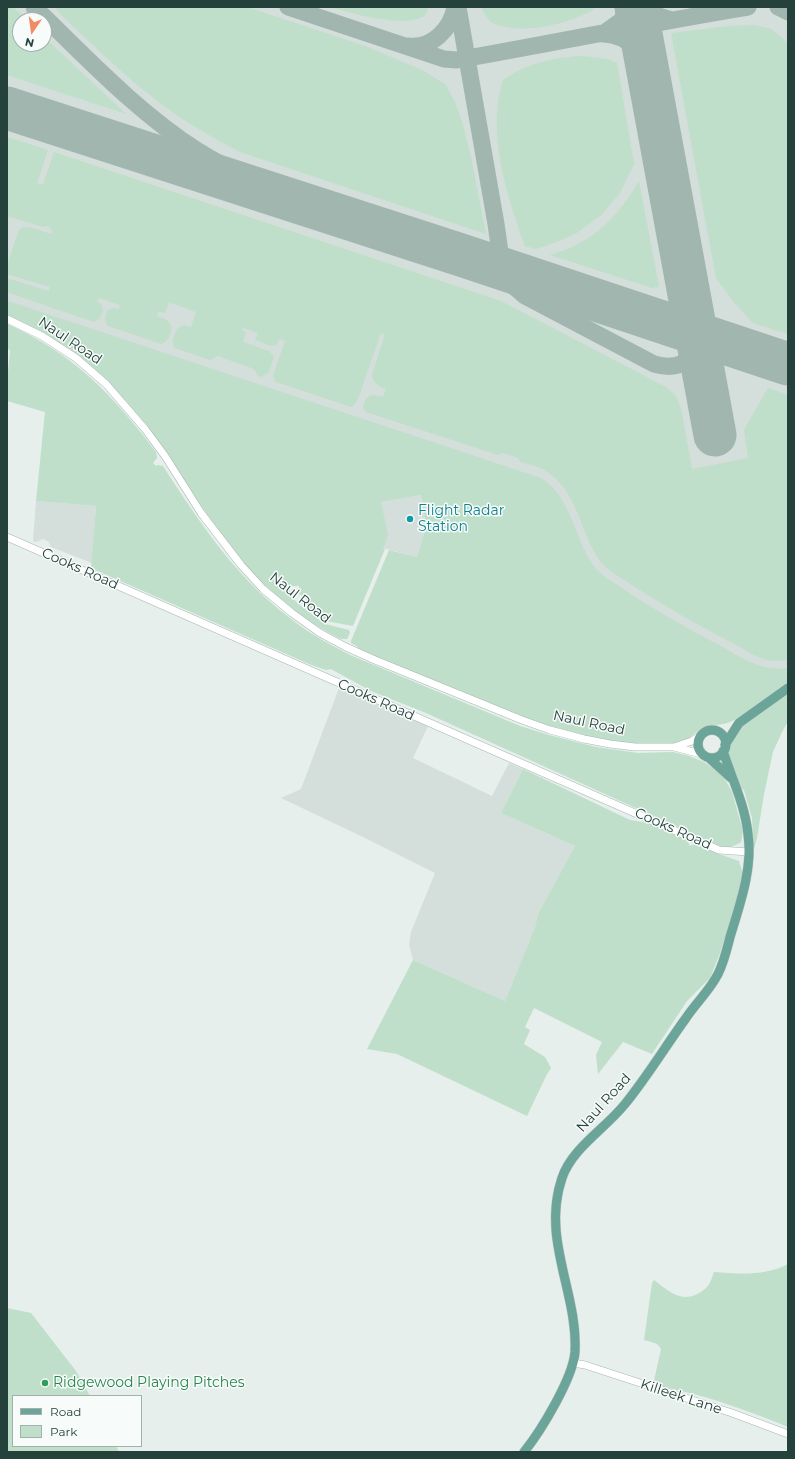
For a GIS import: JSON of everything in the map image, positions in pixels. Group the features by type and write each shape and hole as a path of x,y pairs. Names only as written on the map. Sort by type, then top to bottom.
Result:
{"main road":[{"path":"739,723 717,757 705,756 698,746 698,741 703,734 712,731 716,732 739,723 788,688"},
{"path":"716,732 723,738 724,748"},
{"name":"Naul Road","path":"524,1452 536,1435 565,1384 575,1353 574,1330 557,1243 555,1218 562,1179 575,1155 614,1117 641,1085 687,1016 715,980 723,961 742,896 746,880 749,835 746,816 732,779 724,748"},
{"name":"Naul Road","path":"705,756 732,779"}],"street":[{"name":"Naul Road","path":"7,318 42,336 76,358 106,384 145,429 165,456 200,513 241,565 263,588 292,613 320,633 346,647 422,680 550,730 610,744 674,747 705,756"},
{"name":"Cooks Road","path":"7,537 719,850 748,852"},
{"name":"Naul Road","path":"674,747 692,741 703,734"},
{"name":"Killeek Lane","path":"573,1363 585,1365 732,1413 788,1434"}],"shaded area":[{"path":"7,7 788,7 788,676 770,681 558,551 7,307"},
{"path":"421,495 426,527 417,557 383,548 381,502"},
{"path":"36,501 96,506 92,563 51,547 49,542 43,539 36,542 33,541"},
{"path":"339,688 428,726 413,758 492,796 509,763 523,769 501,813 575,846 538,914 535,927 505,1001 413,960 409,945 411,932 435,873 281,798 301,789"}],"green space":[{"path":"7,7 13,7 18,12 12,12 12,52 52,52 52,45 126,114 7,75"},
{"path":"55,7 247,7 365,46 422,70 445,84 455,102 463,125 471,157 486,234 240,152 185,121 165,107 106,58 60,14"},
{"path":"330,7 428,7 424,16 413,20 402,21 350,13"},
{"path":"481,7 597,7 587,13 561,23 533,28 519,28 506,27 493,23 486,17"},
{"path":"755,25 771,29 788,43 788,334 753,323 733,301 716,278 671,33 728,26"},
{"path":"584,56 608,59 617,63 634,164 620,193 601,215 577,233 554,243 536,249 525,246 506,185 498,142 498,100 503,80 522,69 542,62"},
{"path":"7,137 48,150 37,183 43,185 54,152 501,301 666,387 676,396 681,409 692,469 748,458 744,430 768,388 788,395 788,660 767,660 752,654 665,606 610,570 600,561 593,549 577,511 564,488 555,478 544,470 521,462 518,458 503,453 498,455 366,412 363,407 366,399 372,395 383,397 386,389 375,383 372,375 385,334 381,333 358,399 351,407 276,382 273,376 285,341 280,339 276,345 271,346 255,340 258,333 243,328 242,331 246,332 243,342 269,351 274,356 269,372 261,377 258,376 254,369 218,356 210,360 175,348 173,341 174,335 178,328 184,325 191,327 196,312 169,302 165,313 158,311 157,316 167,320 171,325 169,336 166,341 161,344 108,326 105,319 107,311 113,308 119,309 120,305 99,298 97,302 101,304 103,310 100,318 94,322 9,293 7,290 7,280 10,279 49,291 50,287 7,274 7,265 19,230 30,227 51,234 52,230 48,226 43,227 7,216"},
{"path":"639,181 659,287 652,288 550,255 579,244 613,218"},
{"path":"8,301 541,478 551,486 566,506 581,543 593,565 601,574 654,609 743,659 768,668 788,668 788,683 753,709 738,718 726,723 704,727 684,741 664,744 622,743 573,733 524,718 358,649 358,647 351,643 351,641 389,550 417,557 426,527 421,495 381,502 388,535 383,548 385,549 353,626 326,621 304,604 307,599 299,594 299,586 290,586 289,595 325,624 349,630 350,633 347,639 341,639 303,617 253,574 225,540 162,446 130,405 82,360 46,335 7,315"},
{"path":"7,324 52,348 72,362 107,394 124,412 156,452 157,458 153,463 156,466 163,466 205,528 235,567 270,602 304,629 350,655 520,726 596,747 638,753 673,752 704,762 719,772 732,792 743,831 741,842 728,848 722,847 426,713 371,691 331,669 326,670 309,664 91,568 96,506 36,501 45,412 7,401 10,350 7,349"},
{"path":"788,693 788,721 773,752 752,857 752,818 744,790 740,788 734,775 729,759 729,746 732,737 742,725"},
{"path":"523,769 630,820 649,823 686,839 690,846 697,843 719,854 739,861 743,874 734,910 710,978 687,1001 652,1054 623,1042 598,1074 596,1055 602,1042 534,1008 525,1027 530,1030 524,1044 545,1057 551,1068 527,1116 397,1054 367,1049 413,960 505,1001 535,927 538,914 575,846 501,813"},
{"path":"788,1264 788,1427 722,1402 688,1392 653,1385 661,1349 656,1344 644,1340 652,1283 654,1280 673,1294 689,1297 706,1288 710,1283 714,1272 743,1274 762,1272 771,1271"},
{"name":"Ridgewood Playing Pitches","path":"7,1308 31,1313 76,1371 89,1395 12,1395 12,1447 116,1447 119,1452 7,1452"}],"taxiway":[{"path":"34,7 113,83 176,136 198,151 225,166 309,206"},
{"path":"288,7 444,59 457,60 748,7"},
{"path":"408,46 425,44 439,36 449,23 455,7"},
{"path":"458,7 501,259 511,284 525,296 654,364 675,366 684,362 692,354 697,339"},
{"path":"607,31 621,21 629,7"},
{"path":"646,7 659,16 672,20"},
{"path":"778,7 788,12"},
{"path":"604,34 622,38 634,47 643,60 649,77"}],"runway":[{"path":"636,7 715,435"},
{"path":"7,108 461,255 788,364"}],"place":[{"name":"Flight Radar Station","path":"410,519"},
{"name":"Ridgewood Playing Pitches","path":"45,1383"}]}
